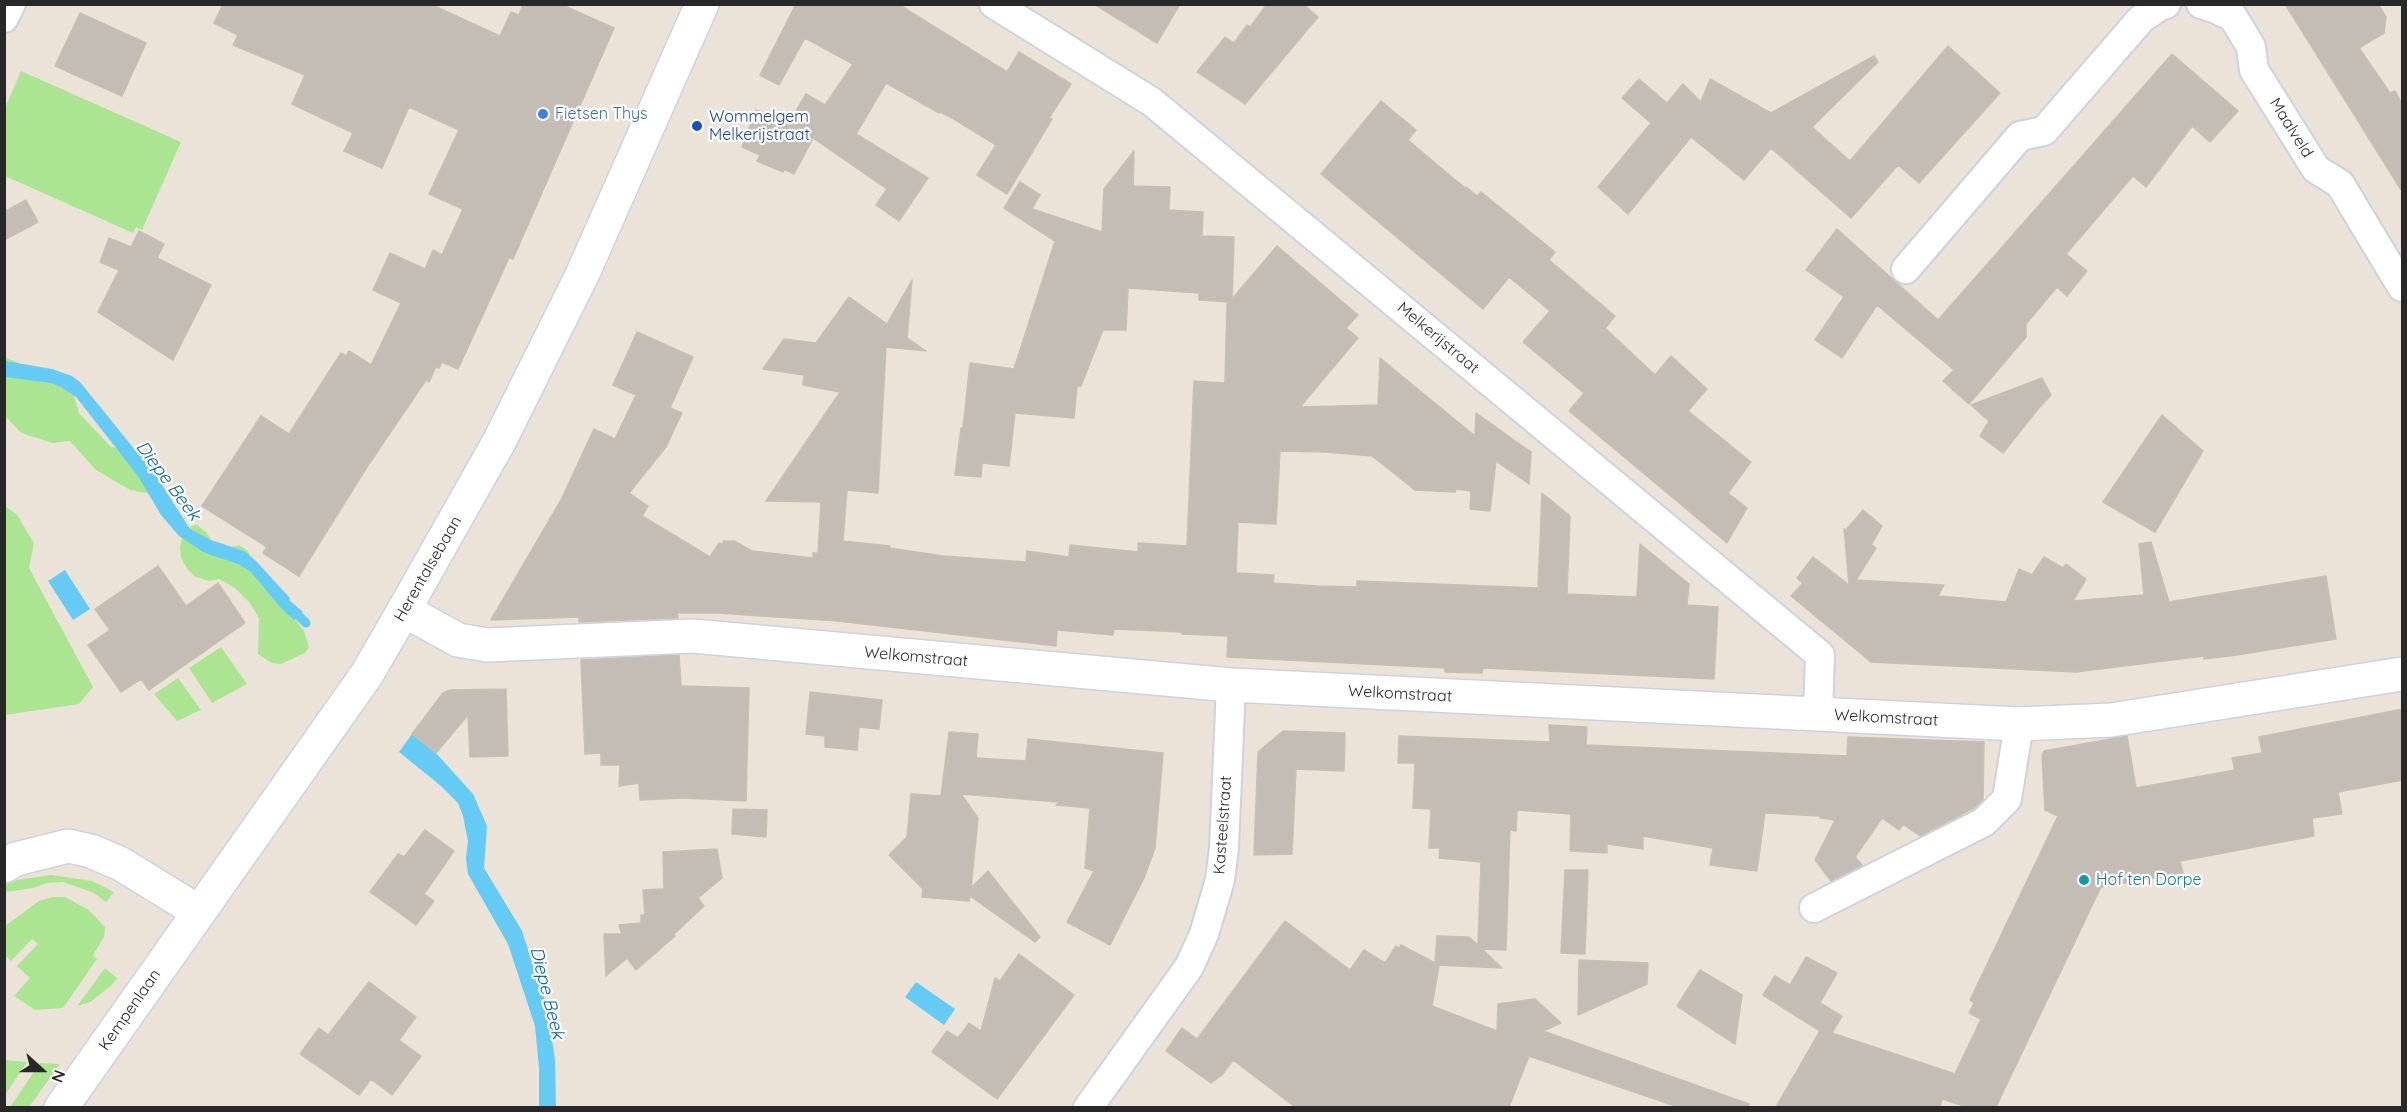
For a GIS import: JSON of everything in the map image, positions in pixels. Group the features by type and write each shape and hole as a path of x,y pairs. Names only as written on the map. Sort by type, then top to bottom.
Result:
{"street":[{"path":"4,18 10,4"},
{"name":"Herentalsebaan","path":"199,912 366,674 500,440 583,273 702,4"},
{"name":"Melkerijstraat","path":"994,4 1152,102 1820,655 1818,715"},
{"path":"1906,269 2020,136 2044,131 2131,11 2166,4"},
{"name":"Maalveld","path":"2201,4 2233,17 2251,47 2254,70 2316,169 2340,184 2403,287"},
{"name":"Welkomstraat","path":"404,610 458,640 487,645 693,636 1231,686 2019,724 2111,720 2403,674"},
{"name":"Kasteelstraat","path":"1088,1107 1189,967 1204,934 1220,880 1224,848 1231,686"},
{"path":"1815,908 1984,822 2007,798 2019,724"},
{"path":"4,866 16,859 68,846 91,851 121,864 199,912"},
{"name":"Kempenlaan","path":"61,1107 199,912"}],"green space":[{"path":"21,71 181,142 142,230 136,227 133,233 5,176 5,108"},
{"path":"5,357 71,386 79,413 111,447 132,450 150,457 157,469 152,494 130,490 96,470 70,441 53,443 21,433 5,416"},
{"path":"4,505 17,515 34,543 29,568 93,687 79,704 5,715"},
{"path":"196,524 206,532 215,545 227,548 239,545 248,551 252,561 304,631 309,647 305,653 281,664 272,663 258,654 259,618 249,602 235,588 219,579 209,581 196,577 188,570 181,558 180,546 185,530"},
{"path":"221,647 247,684 212,703 189,668"},
{"path":"178,678 201,710 177,721 154,694"},
{"path":"51,875 92,881 114,892 106,902 92,892 63,882 5,892 5,885 17,880"},
{"path":"52,897 65,897 89,910 105,927 104,937 93,955 97,959 63,1008 35,1010 14,996 30,978 17,966 38,944 32,939 11,961 5,955 5,926 39,901"},
{"path":"105,968 117,978 112,985 90,1002 77,1006"},
{"path":"4,1060 27,1062 5,1095"},
{"path":"40,1063 60,1064 29,1107 10,1107"}],"water":[{"path":"5,361 52,369 72,376 80,382 157,477 190,529 211,540 244,551 303,612 294,620 251,572 238,564 205,553 179,536 161,515 138,476 76,397 51,383 5,377"},
{"path":"65,570 90,609 73,620 48,581"},
{"path":"412,734 436,753 473,794 487,826 484,868 522,931 547,1006 555,1060 556,1107 539,1107 539,1068 535,1026 508,944 468,874 466,859 468,841 458,803 399,752"},
{"path":"916,982 955,1009 944,1025 905,997"}],"building":[{"path":"223,4 430,4 500,36 511,12 519,15 523,4 560,4 614,28 513,259 509,258 458,369 442,362 439,368 436,367 429,382 426,380 367,467 299,576 263,553 267,547 202,506 261,416 289,434 341,353 346,356 349,351 371,365 401,303 373,290 390,253 425,269 433,250 442,255 463,209 429,194 459,130 409,107 382,168 344,151 353,133 292,104 305,75 233,45 238,35 214,23"},
{"path":"796,4 898,4 1007,72 1019,52 1071,84 1049,118 1052,119 1007,194 977,175 996,145 954,119 886,83 856,134 928,178 899,221 876,205 887,189 813,138 794,174 757,161 760,155 742,147 756,110 789,123 806,94 825,105 853,64 805,38 779,85 760,75"},
{"path":"1094,4 1180,4 1157,43"},
{"path":"1267,4 1303,4 1318,17 1245,104 1197,72 1225,37 1234,43 1247,25 1250,27"},
{"path":"2285,4 2378,4 2386,17 2384,33 2359,48 2390,93 2395,91 2403,105 2403,193"},
{"path":"80,13 146,43 122,96 55,66"},
{"path":"1948,46 2000,93 1919,183 1898,165 1851,218 1771,148 1744,180 1691,137 1628,214 1598,187 1651,123 1622,98 1639,79 1667,103 1683,84 1701,102 1710,79 1771,113 1874,56 1878,62 1812,127 1850,161"},
{"path":"2172,54 2238,111 2210,142 2192,126 2146,187 2133,176 2066,254 2087,271 2067,296 2057,287 2026,324 2026,337 1969,404 1943,381 1954,370 1877,305 1842,358 1815,340 1844,297 1806,270 1837,229 1938,320"},
{"path":"1381,101 1416,130 1408,140 1416,147 1465,188 1477,196 1481,192 1555,252 1549,260 1615,316 1605,328 1655,375 1671,356 1707,389 1688,411 1751,462 1728,493 1747,508 1727,543 1569,411 1584,393 1523,342 1550,311 1509,277 1483,309 1321,174"},
{"path":"1134,151 1133,186 1170,187 1169,210 1203,212 1202,236 1234,237 1232,299 1277,246 1358,315 1346,328 1358,338 1300,407 1378,405 1380,358 1475,436 1476,413 1531,452 1529,484 1496,461 1490,511 1470,509 1471,491 1415,490 1372,456 1280,451 1276,524 1238,522 1236,573 1274,575 1273,583 1318,586 1357,587 1357,581 1538,588 1542,493 1570,516 1567,594 1637,597 1640,544 1689,584 1687,605 1718,607 1714,679 1483,668 1482,673 1445,672 1445,668 1227,657 1228,636 1182,634 1182,632 1114,629 1113,635 1057,630 1056,646 838,621 717,613 677,613 678,618 579,622 579,617 491,620 561,500 594,429 615,439 636,395 613,385 637,332 693,357 670,408 682,413 666,447 629,493 648,506 642,516 710,557 719,543 734,541 752,551 813,558 813,553 818,553 821,502 766,501 840,392 803,385 804,375 763,369 784,339 816,343 849,297 887,324 912,280 907,338 926,351 886,347 878,493 847,490 843,541 890,546 889,548 943,556 1026,562 1027,551 1069,557 1070,545 1138,552 1138,543 1187,546 1194,381 1225,383 1227,304 1229,302 1199,300 1199,293 1128,288 1126,330 1103,330 1081,386 1077,386 1074,418 1015,413 1009,466 982,463 981,477 955,475 970,363 1014,369 1055,241 1004,208 1020,182 1040,195 1032,209 1102,232 1104,189"},
{"path":"26,200 38,222 4,240 4,212"},
{"path":"139,231 164,244 157,258 211,285 173,360 98,312 119,270 100,262 109,238 131,247"},
{"path":"2042,378 2051,395 2003,453 1980,436 1989,421 1971,405"},
{"path":"2162,415 2203,451 2155,532 2103,502"},
{"path":"1863,510 1882,526 1871,545 1876,548 1856,580 1944,585 1938,596 2006,602 2019,569 2032,575 2044,557 2063,568 2066,564 2086,579 2073,601 2144,595 2139,544 2151,542 2169,602 2326,576 2336,639 2237,655 2204,659 2204,656 2076,672 1871,662 1791,596 1803,583 1797,578 1813,557 1849,585 1844,529 1846,530"},
{"path":"158,566 186,606 218,583 245,623 149,690 141,679 121,692 88,645 110,630 95,609"},
{"path":"679,655 681,686 749,688 746,801 683,798 640,800 639,783 619,786 620,765 601,765 601,753 585,754 581,660"},
{"path":"506,689 508,756 470,757 468,715 436,753 412,734 443,693 450,690"},
{"path":"810,692 882,700 879,729 859,727 857,750 825,747 825,736 806,734"},
{"name":"Hof ten Dorpe","path":"2403,709 2403,780 2338,792 2342,814 2312,818 2314,836 2180,861 2183,873 2101,887 1996,1107 1967,1107 1942,1099 1940,1107 1776,1107 1820,1031 1763,995 1775,976 1790,985 1806,957 1837,973 1820,1003 1842,1016 1832,1033 1955,1074 1981,1019 1969,1013 1974,1003 1970,1000 2058,816 2045,810 2042,755 2044,751 2127,736 2136,788 2235,770 2232,758 2262,753 2259,737"},
{"path":"1549,725 1587,727 1586,745 1847,756 1848,737 1984,742 1983,800 1974,808 1920,836 1903,824 1899,830 1882,818 1855,857 1862,865 1831,881 1815,860 1835,820 1820,818 1820,816 1765,813 1757,871 1710,865 1713,848 1643,836 1643,849 1607,844 1607,853 1570,851 1571,814 1517,810 1516,831 1510,830 1506,950 1482,949 1502,968 1437,965 1439,966 1432,1006 1497,1031 1498,1004 1535,999 1561,1023 1543,1031 1749,1104 1748,1107 1678,1107 1529,1056 1509,1107 1295,1107 1233,1060 1222,1075 1211,1083 1166,1051 1182,1028 1197,1039 1285,921 1350,970 1364,950 1385,963 1396,946 1399,948 1401,945 1435,963 1437,936 1469,937 1478,945 1481,862 1439,858 1440,848 1429,848 1431,809 1413,808 1415,763 1398,763 1399,736 1550,742"},
{"path":"1283,731 1345,733 1344,771 1296,769 1292,854 1254,855 1258,752"},
{"path":"949,732 978,734 976,758 1026,761 1028,739 1163,753 1155,848 1144,878 1110,945 1067,922 1094,871 1085,868 1090,808 1056,805 1059,802 961,794 978,818 971,888 988,871 1040,937 1035,942 970,896 969,901 922,897 923,889 889,855 907,837 911,794 941,796"},
{"path":"733,809 767,810 766,837 732,834"},
{"path":"425,830 454,851 424,894 434,901 416,925 370,892 398,854 404,857"},
{"path":"717,849 722,878 698,898 704,906 673,935 675,936 636,970 627,958 606,976 604,934 622,934 619,925 641,923 641,915 645,915 643,890 664,889 663,852"},
{"path":"1565,870 1588,870 1585,954 1561,953"},
{"path":"1019,954 1074,995 997,1099 932,1052 947,1031 958,1038 969,1023 981,1031 995,978 1000,981"},
{"path":"1579,960 1648,963 1647,984 1578,1015"},
{"path":"1700,970 1742,995 1735,1044 1677,1006"},
{"path":"369,982 416,1017 399,1040 421,1056 392,1095 371,1079 359,1095 300,1054 319,1028 328,1035"}],"waterway":[{"name":"Diepe Beek","path":"290,607 306,623"}],"place":[{"name":"Fietsen Thys","path":"543,114"},
{"name":"Wommelgem Melkerijstraat","path":"697,126"},
{"name":"Hof ten Dorpe","path":"2084,880"}]}
